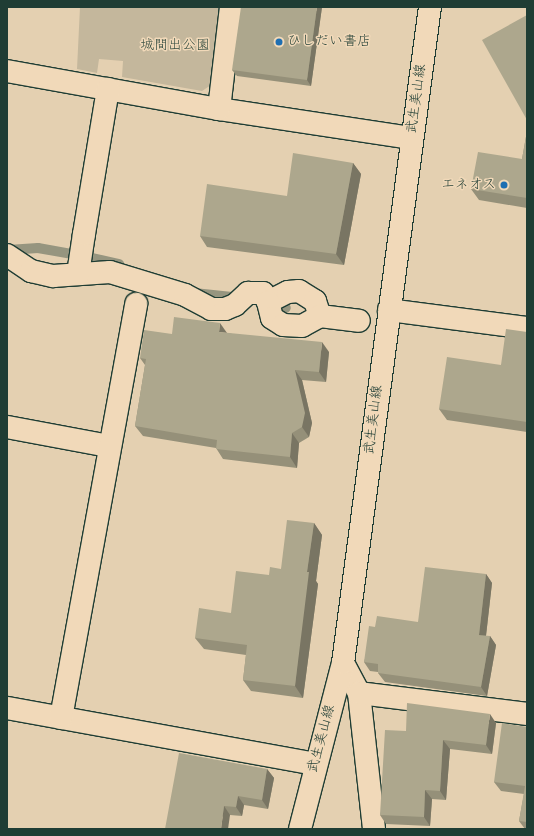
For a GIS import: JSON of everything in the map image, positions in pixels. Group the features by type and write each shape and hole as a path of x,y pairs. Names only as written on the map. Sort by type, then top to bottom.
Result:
{"street":[{"path":"219,109 231,7"},
{"name":"武生美山線","path":"300,829 315,764 343,663 388,310 430,7"},
{"path":"7,71 219,109 411,138"},
{"path":"78,274 108,89"},
{"path":"7,255 31,271 53,276 110,272 185,295 211,309 225,309 235,305 248,293 263,293 268,302 272,318 283,325 302,326 320,316 359,321"},
{"path":"268,302 288,292 299,292 315,301 320,316"},
{"path":"61,718 109,446 136,304"},
{"path":"388,310 527,328"},
{"path":"7,427 109,446"},
{"path":"343,663 359,693 374,829"},
{"path":"359,693 527,714"},
{"path":"7,708 315,764"}],"green space":[{"name":"城間出公園","path":"80,7 219,7 211,85 202,91 122,77 123,61 99,59 97,73 77,69"}],"building":[{"name":"ひしだい書店","path":"241,7 317,7 307,80 232,70"},
{"path":"527,15 527,120 482,40"},
{"name":"エネオス","path":"527,131 527,198 471,189 478,152 522,159"},
{"path":"293,153 353,163 336,254 200,236 207,184 287,196"},
{"path":"174,317 220,323 219,332 322,342 319,372 295,370 305,413 302,427 292,433 290,457 216,449 217,440 135,426 146,359 140,358 144,330 172,334"},
{"path":"506,329 527,332 527,422 439,409 447,357 501,365"},
{"path":"287,520 314,523 307,572 309,572 295,686 243,680 247,645 195,638 199,608 231,613 236,571 269,575 270,567 281,569"},
{"path":"425,567 486,574 479,635 490,636 481,687 378,673 378,664 364,662 369,626 375,627 377,616 418,622"},
{"path":"407,703 490,714 486,745 443,740 440,791 425,790 424,817 380,815 385,730 406,731"},
{"path":"502,723 527,727 527,822 519,821 525,786 494,782"},
{"path":"179,753 267,769 262,800 238,796 236,807 224,806 221,829 165,829"}],"waterway":[{"path":"8,250 38,248 72,254"},
{"path":"88,257 119,264"},
{"path":"194,293 232,297"},
{"path":"269,305 286,308"}],"place":[{"name":"ひしだい書店","path":"279,42"},
{"name":"エネオス","path":"504,185"}]}
